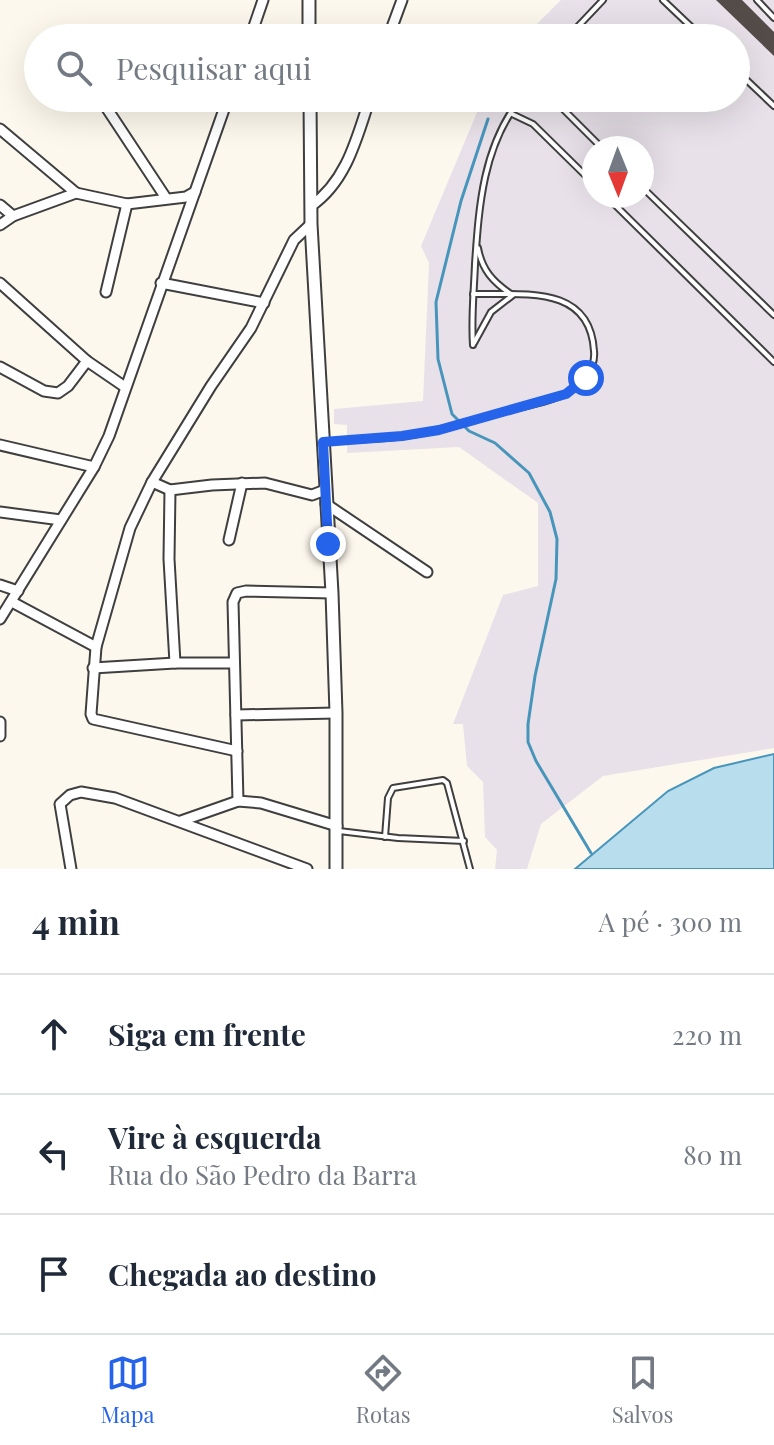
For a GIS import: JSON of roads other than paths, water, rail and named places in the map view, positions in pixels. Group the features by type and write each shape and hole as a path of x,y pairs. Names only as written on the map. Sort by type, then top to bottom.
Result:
{"street":[{"path":"255,24 263,0"},
{"path":"309,0 309,24"},
{"path":"393,24 402,0"},
{"path":"109,112 166,198"},
{"path":"0,619 94,467 109,436 223,112"},
{"path":"310,112 311,224 332,593 336,869"},
{"path":"311,206 327,196 344,169 365,112"},
{"path":"0,129 76,193 127,204 186,197 195,192"},
{"path":"0,225 13,216 76,193"},
{"path":"106,292 127,204"},
{"path":"0,205 13,216"},
{"path":"237,751 93,719 93,668 126,539 152,482 264,303 294,240 311,224"},
{"path":"0,283 87,361 125,387"},
{"path":"161,283 264,303"},
{"path":"0,367 44,391 58,393 68,386 87,361"},
{"path":"0,445 94,467"},
{"path":"152,482 170,490 242,483 265,483 312,495 325,490"},
{"path":"229,540 242,483"},
{"path":"170,490 169,559 175,663"},
{"path":"326,504 427,572"},
{"path":"0,512 61,520"},
{"path":"0,585 18,591"},
{"path":"238,801 233,663 233,602 237,593 332,593"},
{"path":"12,602 96,647"},
{"path":"93,668 233,663"},
{"path":"236,715 336,713"},
{"path":"0,722 0,736"},
{"path":"71,869 60,804 70,795 89,792 181,821 307,869"},
{"path":"181,821 238,801 261,803 337,828"}],"lane":[{"path":"580,24 603,0"},
{"path":"663,0 688,24"},
{"path":"757,0 774,18"},
{"path":"750,83 774,106"},
{"path":"566,112 590,136"},
{"path":"513,295 491,312 473,345 473,294 484,175 501,129 511,113 533,124 582,172"},
{"path":"654,199 774,315"},
{"path":"618,208 774,362"},
{"path":"477,242 485,270 496,284 513,295"},
{"path":"323,442 439,430 566,394 586,378 595,359 590,327 581,313 564,301 545,296 473,294"},
{"path":"385,837 388,798 393,788 440,779 447,783 470,869"},
{"path":"337,828 385,837 464,841"}],"water":[{"path":"774,754 774,869 575,869 668,791 714,768"}],"waterway":[{"path":"488,119 461,201 436,302 438,359 452,414 469,431 495,443 529,473 550,512 557,539 556,579 535,676 528,742 536,761 591,853"}]}
